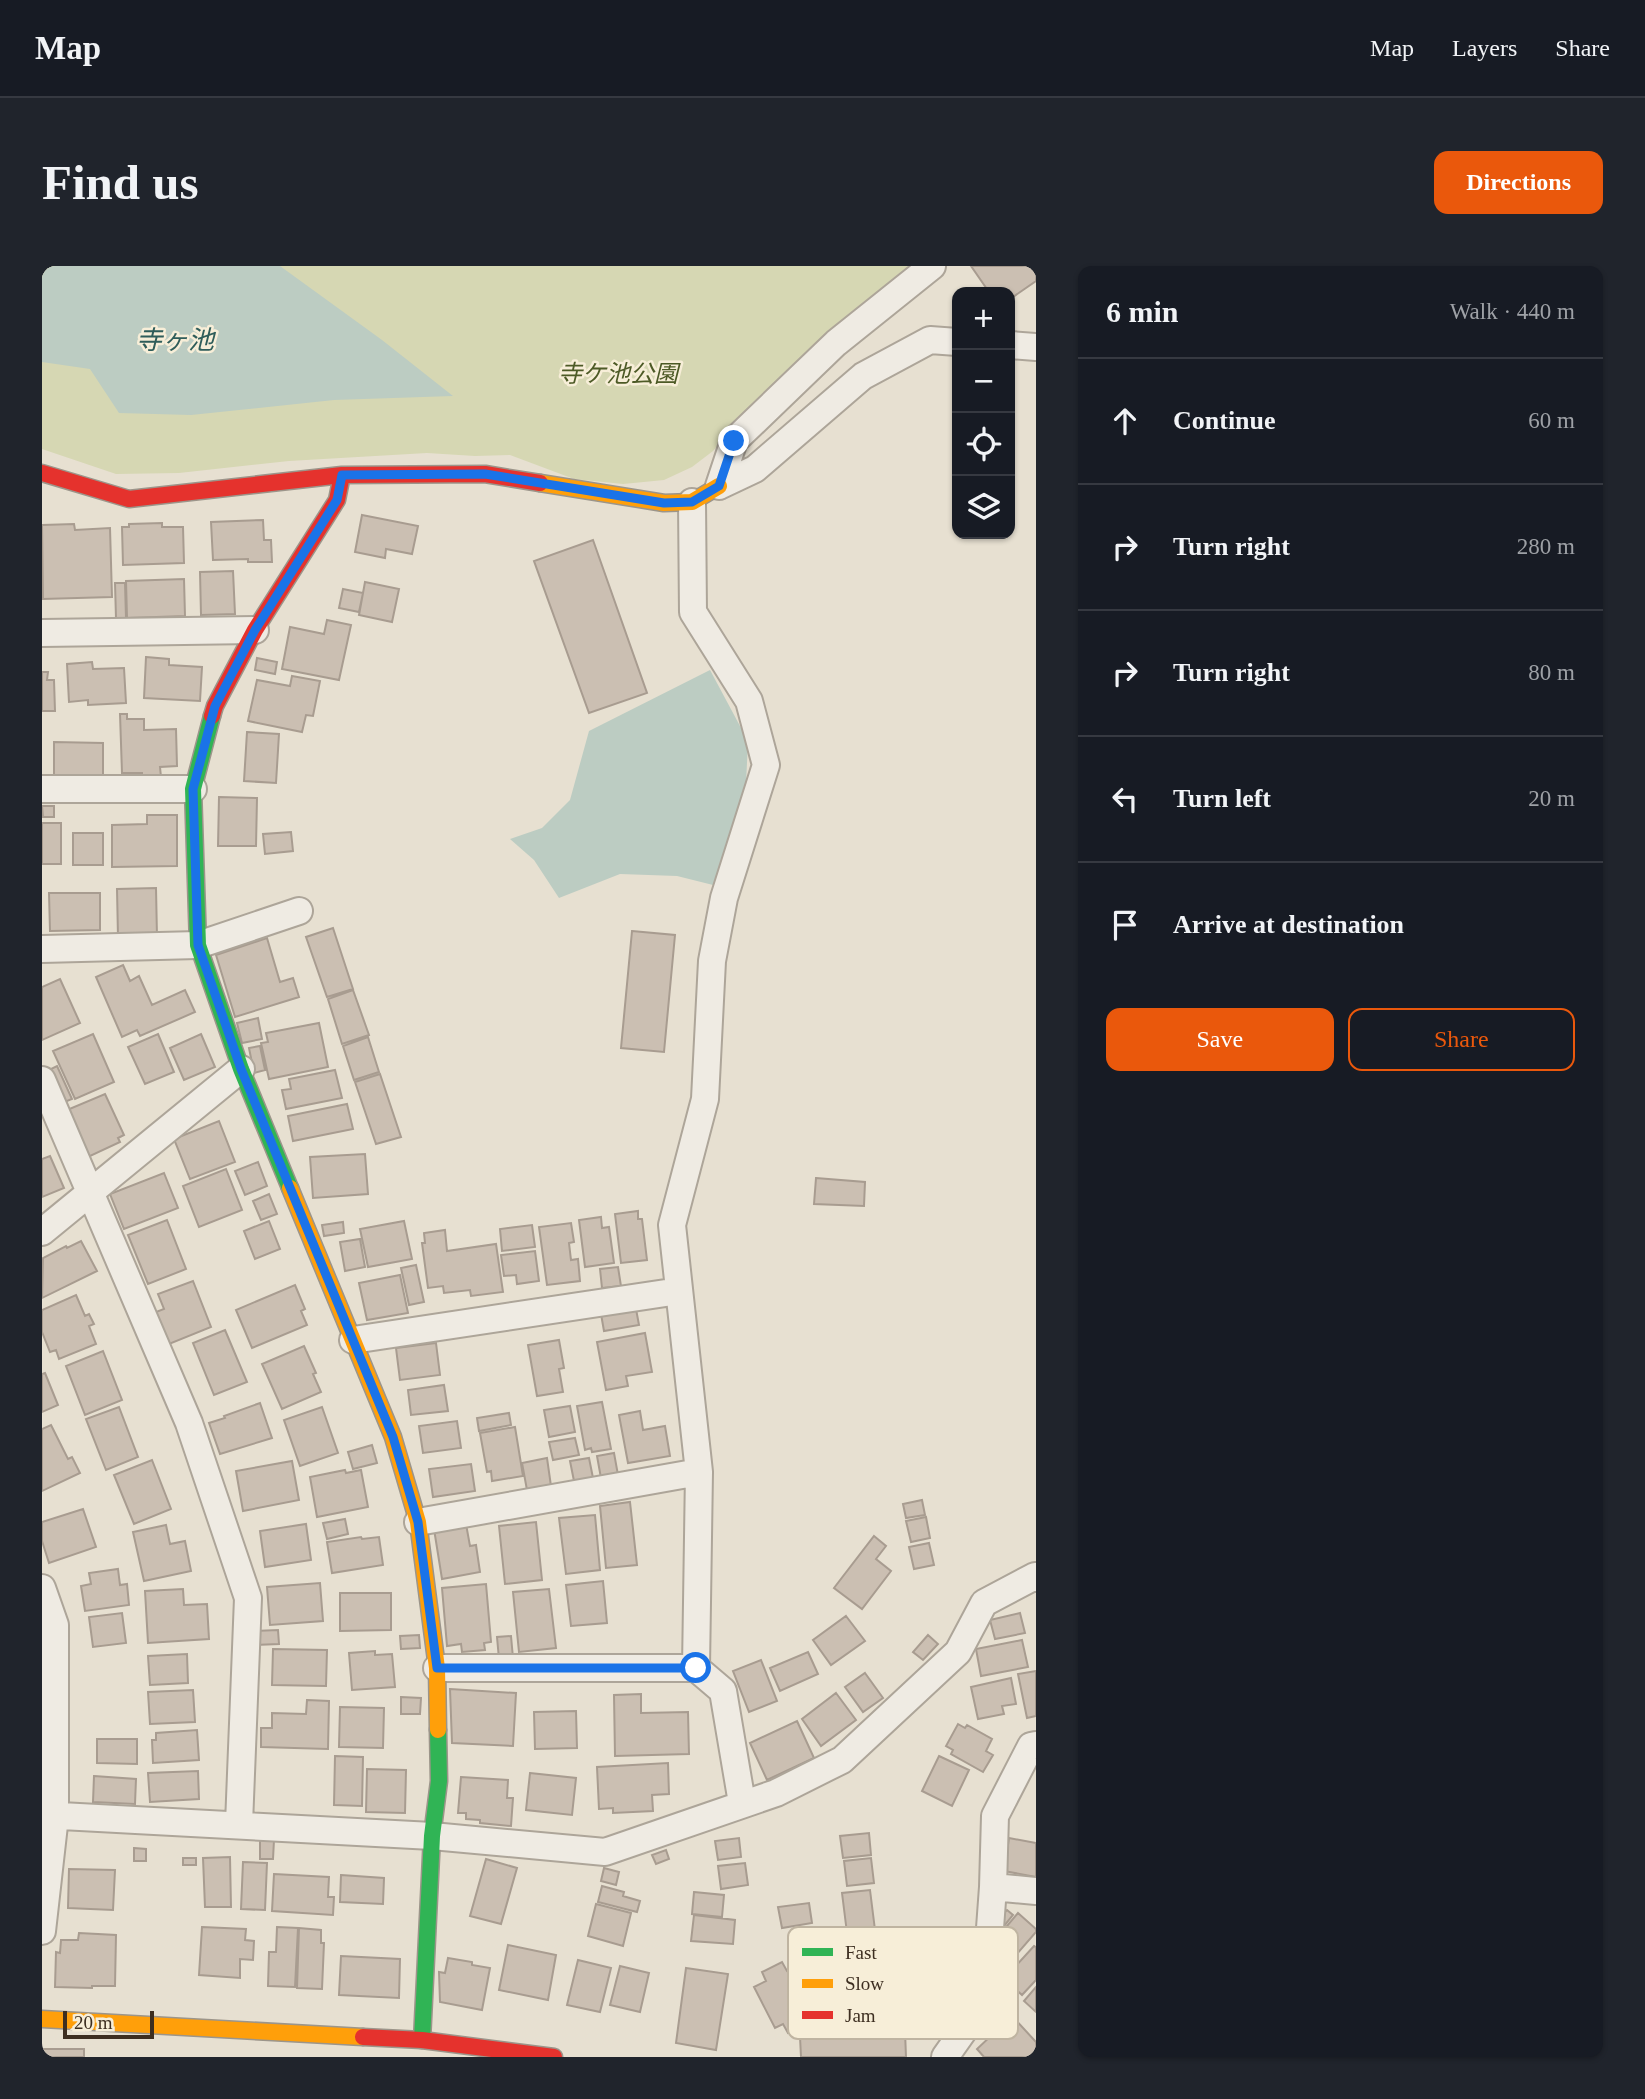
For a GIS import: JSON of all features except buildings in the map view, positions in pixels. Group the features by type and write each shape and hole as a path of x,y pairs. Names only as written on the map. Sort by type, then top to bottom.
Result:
{"street":[{"path":"719,486 734,441 836,343 932,266"},
{"path":"42,473 128,499 342,475 485,474 664,503 692,502 755,469 863,376 930,340 952,342"},
{"path":"1015,345 1036,347"},
{"path":"342,475 337,500 255,630 215,706 193,789 198,945 241,1069 393,1437 418,1522 437,1668 439,1781 432,1836 422,2040"},
{"path":"692,502 693,612 749,701 766,765 724,898 712,961 705,1099 672,1225 699,1472 696,1668"},
{"path":"42,633 255,630"},
{"path":"42,789 193,789"},
{"path":"42,950 198,945 299,911"},
{"path":"42,1232 241,1069"},
{"path":"42,1080 189,1423 248,1598 239,1824"},
{"path":"353,1340 679,1291"},
{"path":"418,1522 699,1472"},
{"path":"48,1815 432,1836 605,1852 776,1793 842,1760 958,1652 984,1603 1035,1576 1036,1578"},
{"path":"42,1588 55,1625 42,1931"},
{"path":"437,1668 696,1668 723,1691 742,1803"},
{"path":"990,1927 995,1816 1031,1746 1036,1745"},
{"path":"993,1887 1036,1891"},
{"path":"42,2019 422,2040 554,2057"},
{"path":"945,2057 958,2039"}],"green space":[{"name":"寺ケ池公園","path":"42,266 918,266 767,390 713,451 692,467 664,480 623,484 574,479 510,455 427,453 289,461 179,473 116,474 42,449"}],"water":[{"name":"寺ヶ池","path":"42,266 280,266 382,340 453,396 334,400 191,415 119,413 90,369 42,362"},
{"path":"710,670 748,741 746,784 713,885 677,876 620,874 559,898 534,860 510,839 542,828 570,800 589,731"}],"traffic: fast":[{"path":"212,716 193,789 198,945 241,1069 290,1188"},
{"path":"422,2040 432,1836 439,1781 438,1730"}],"traffic: slow":[{"path":"540,483 664,503 692,502 719,486"},
{"path":"290,1188 393,1437 418,1522 437,1668 438,1730"},
{"path":"42,2019 363,2037"}],"traffic: jam":[{"path":"42,473 129,499 342,475 485,474 540,483"},
{"path":"212,716 255,630 337,500 342,475"},
{"path":"363,2037 422,2040 554,2057"}],"route":[{"path":"696,1668 437,1668 418,1522 393,1437 241,1069 198,945 193,789 215,706 255,630 337,500 342,475 485,474 664,503 692,502 719,486 734,441"}]}
